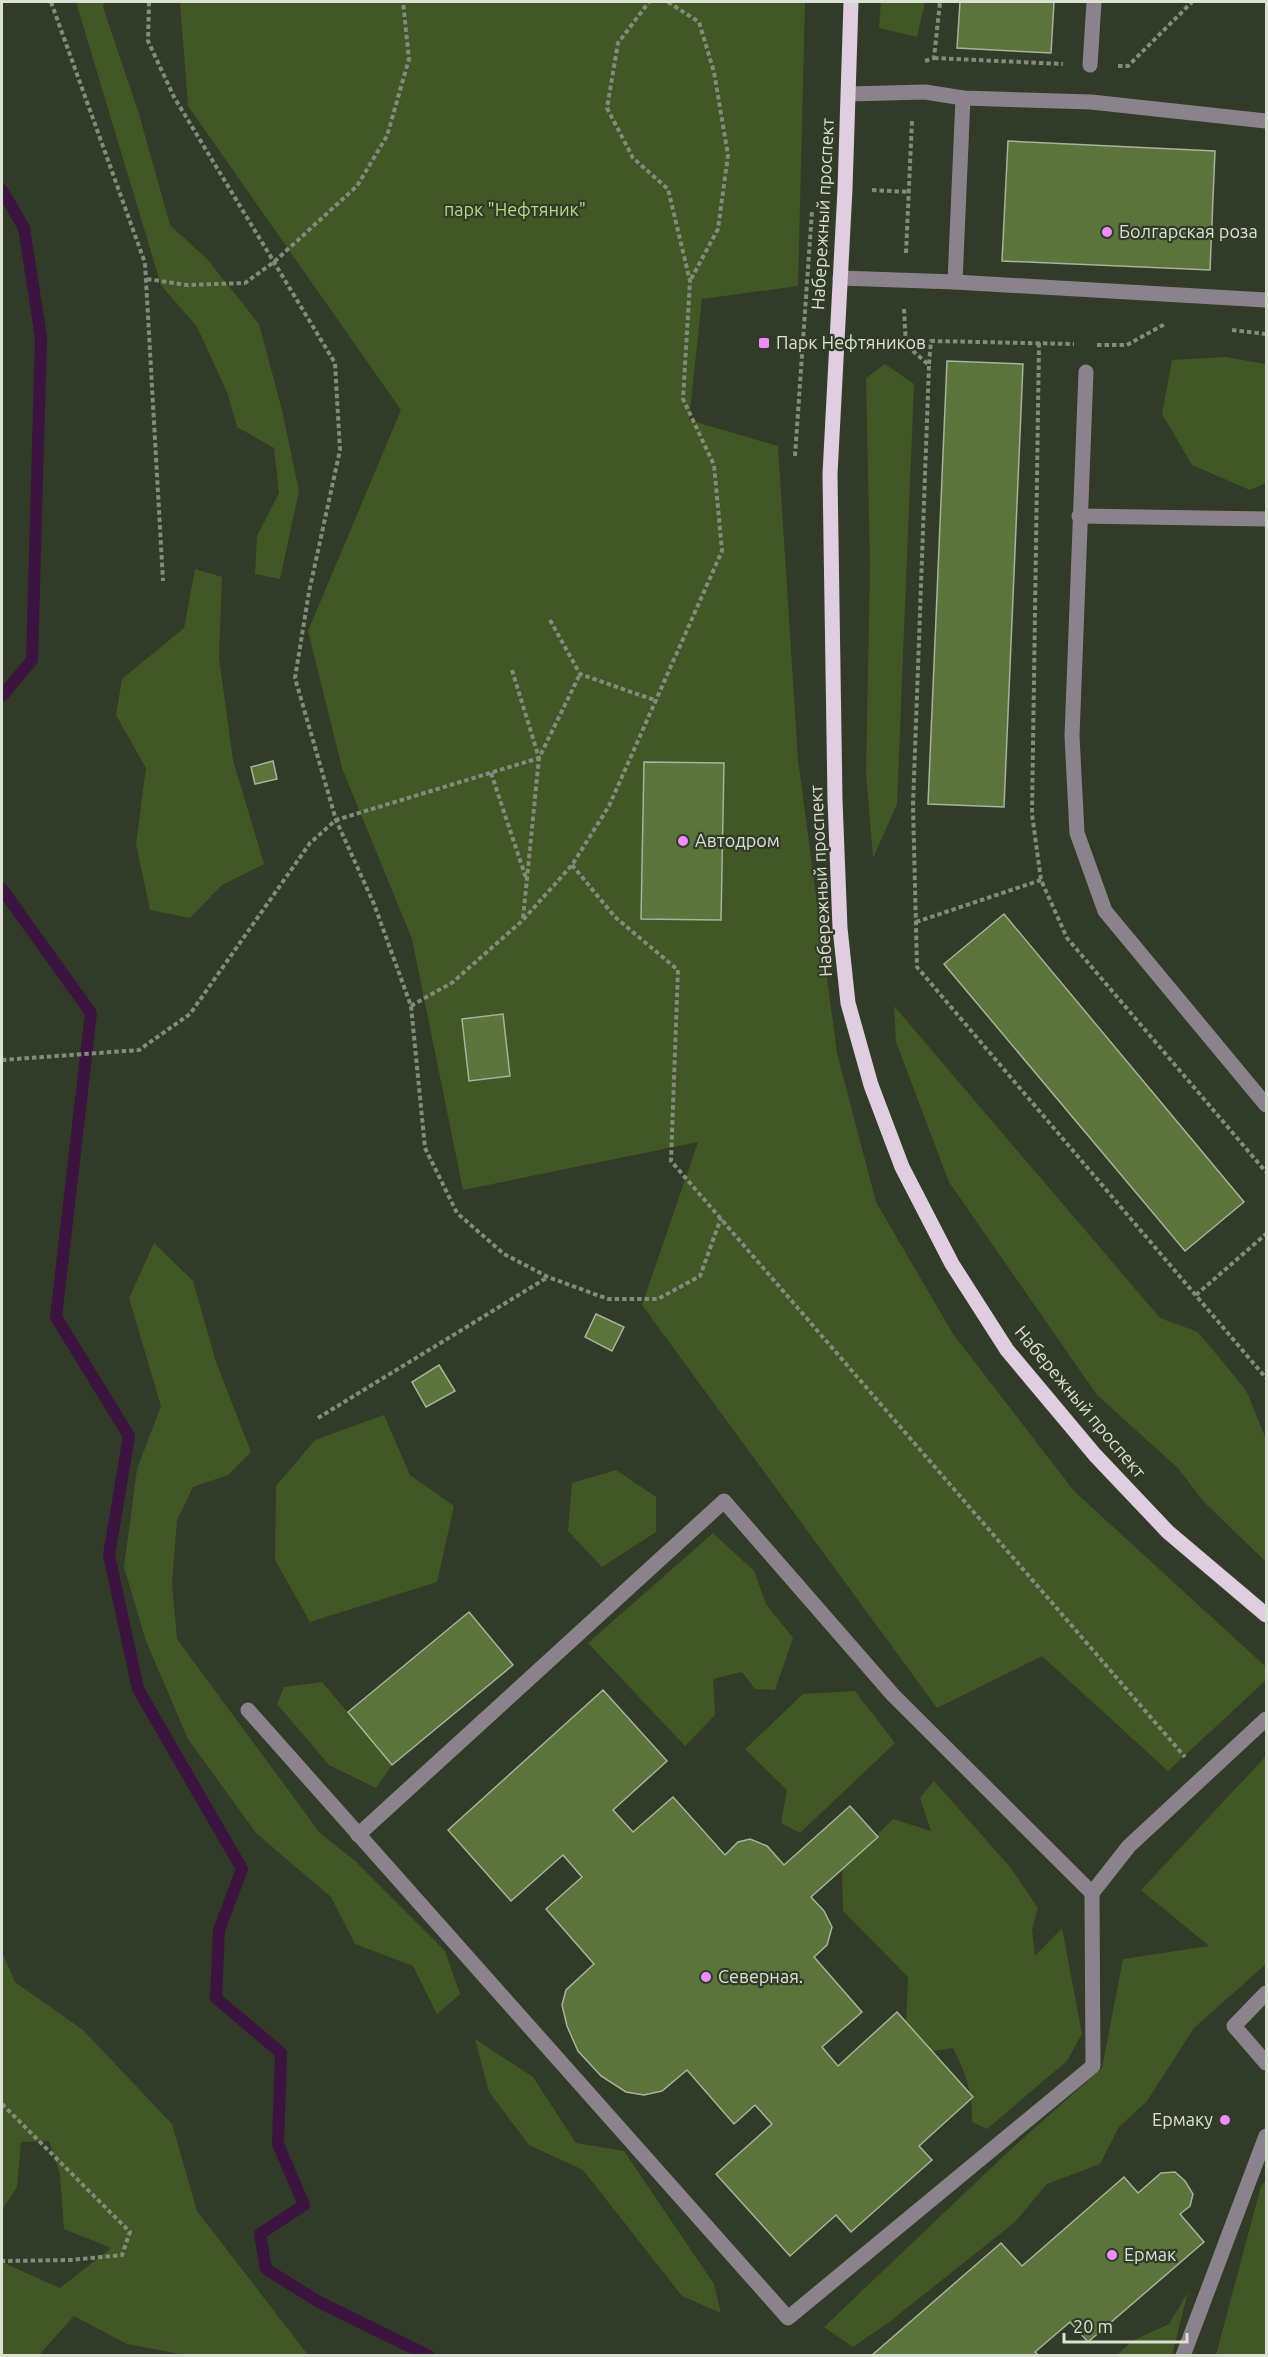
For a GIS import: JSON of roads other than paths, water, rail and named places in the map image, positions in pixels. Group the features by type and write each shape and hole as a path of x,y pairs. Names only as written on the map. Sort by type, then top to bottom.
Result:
{"main road":[{"name":"Набережный проспект","path":"851,2 849,94 830,474 839,916 848,1003 871,1085 902,1167 952,1264 1007,1350 1095,1455 1168,1532 1266,1615"}],"lane":[{"path":"1090,65 1094,2"},
{"path":"849,94 913,93 963,98 1091,102 1266,122"},
{"path":"955,282 963,98"},
{"path":"840,278 955,282 1266,300"},
{"path":"1086,372 1072,736 1077,833 1105,911 1266,1105"},
{"path":"1079,516 1266,519"},
{"path":"358,1835 724,1501 892,1695 1092,1893"},
{"path":"248,1710 788,2318 1093,2066 1092,1893 1129,1846 1266,1719"},
{"path":"1266,1993 1234,2026 1266,2062"},
{"path":"1183,2355 1266,2136"}],"waterway":[{"path":"2,190 24,228 41,337 32,660 2,696"},
{"path":"2,889 91,1013 56,1317 129,1436 109,1555 138,1689 242,1869 219,1930 216,1998 281,2053 278,2144 304,2205 260,2234 266,2269 319,2302 429,2356"}],"place":[{"name":"Болгарская роза","path":"1107,232"},
{"name":"Парк Нефтяников","path":"764,343"},
{"name":"Автодром","path":"683,841"},
{"name":"Северная.","path":"706,1977"},
{"name":"Ермаку","path":"1225,2120"},
{"name":"Ермак","path":"1112,2255"}],"park label":[{"name":"парк \"Нефтяник\"","path":"515,210"}]}
